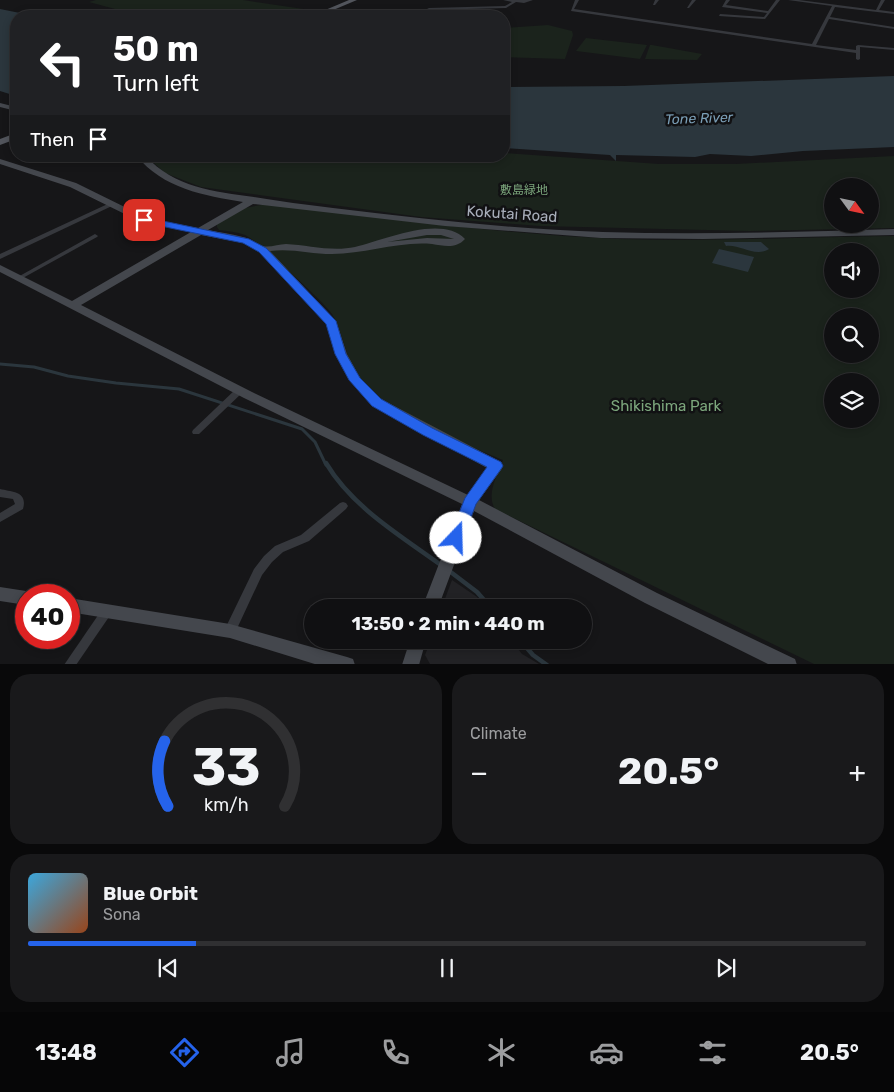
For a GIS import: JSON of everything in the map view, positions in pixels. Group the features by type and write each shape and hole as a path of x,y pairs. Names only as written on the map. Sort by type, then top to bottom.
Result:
{"main road":[{"path":"329,10 354,0"},
{"path":"338,10 363,0"}],"street":[{"path":"505,0 531,0"},
{"path":"570,0 576,0 572,10 858,52"},
{"path":"688,7 694,0"},
{"path":"726,0 723,6 768,12"},
{"path":"720,15 764,18 778,0"},
{"path":"790,0 894,13"},
{"path":"849,8 853,0"},
{"path":"877,11 883,0"},
{"path":"429,9 506,7 516,1"},
{"path":"814,45 834,6"},
{"path":"828,18 894,28"},
{"path":"858,59 858,47 861,46 894,49"},
{"path":"0,161 73,185 158,224 246,241 263,250 332,323 340,354 355,380 377,402 428,432 496,466 470,502 433,599"},
{"name":"Kokutai Road","path":"148,162 161,174 187,187 253,200 443,224 534,232 640,236 894,232"},
{"path":"73,305 253,200"},
{"path":"0,257 112,204"},
{"path":"263,250 279,245 330,251 360,248 429,241 453,243 460,239 453,235 422,231 360,248"},
{"path":"18,278 95,236"},
{"path":"0,268 240,390 470,502 651,598 789,664"},
{"path":"196,432 240,390"},
{"path":"0,493 16,496 19,499 20,506 0,518"},
{"path":"230,631 258,572 268,559 279,549 305,538 343,506"},
{"path":"0,594 15,596"},
{"path":"80,607 230,631 304,659 347,664"},
{"path":"69,664 107,611"},
{"path":"410,664 415,649"}],"shaded area":[{"path":"452,580 479,599 445,599"},
{"path":"427,649 518,649 522,654 539,664 430,664 425,655"}],"green space":[{"path":"96,0 243,0 310,10 119,10 89,2"},
{"path":"548,25 572,31 573,35 565,59 510,57 510,28"},
{"path":"586,38 647,45 640,59 576,51"},
{"path":"650,45 702,54 697,60 645,59"},
{"name":"敷島緑地","path":"510,153 659,164 736,164 894,156 894,228 879,228 879,178 824,178 824,229 749,231 540,226 421,217 201,187 165,173 153,162 510,162"},
{"name":"Shikishima Park","path":"266,204 398,220 574,237 722,240 894,236 894,664 814,664 495,509 492,491 503,460 407,416 373,392 361,380 351,364 336,322 327,308 252,239 242,234 219,230 217,224 245,208"}],"water":[{"path":"0,9 10,11 10,94 0,91"},
{"name":"Tone River","path":"894,76 894,147 803,151 751,156 710,154 695,157 616,155 616,161 610,155 510,148 510,87 624,86"},
{"path":"724,242 761,242 769,249 758,252 726,246"},
{"path":"719,249 754,257 748,272 712,263"}],"waterway":[{"path":"0,364 34,367 68,376 116,383 179,389 302,429 315,442 326,465"},
{"path":"326,463 337,479 363,507 394,532 441,565"},
{"path":"448,570 483,599"},
{"path":"528,649 546,664"}],"route":[{"path":"144,220 246,241 263,250 332,323 340,354 355,380 377,402 428,432 496,466 470,502 456,538"}]}
